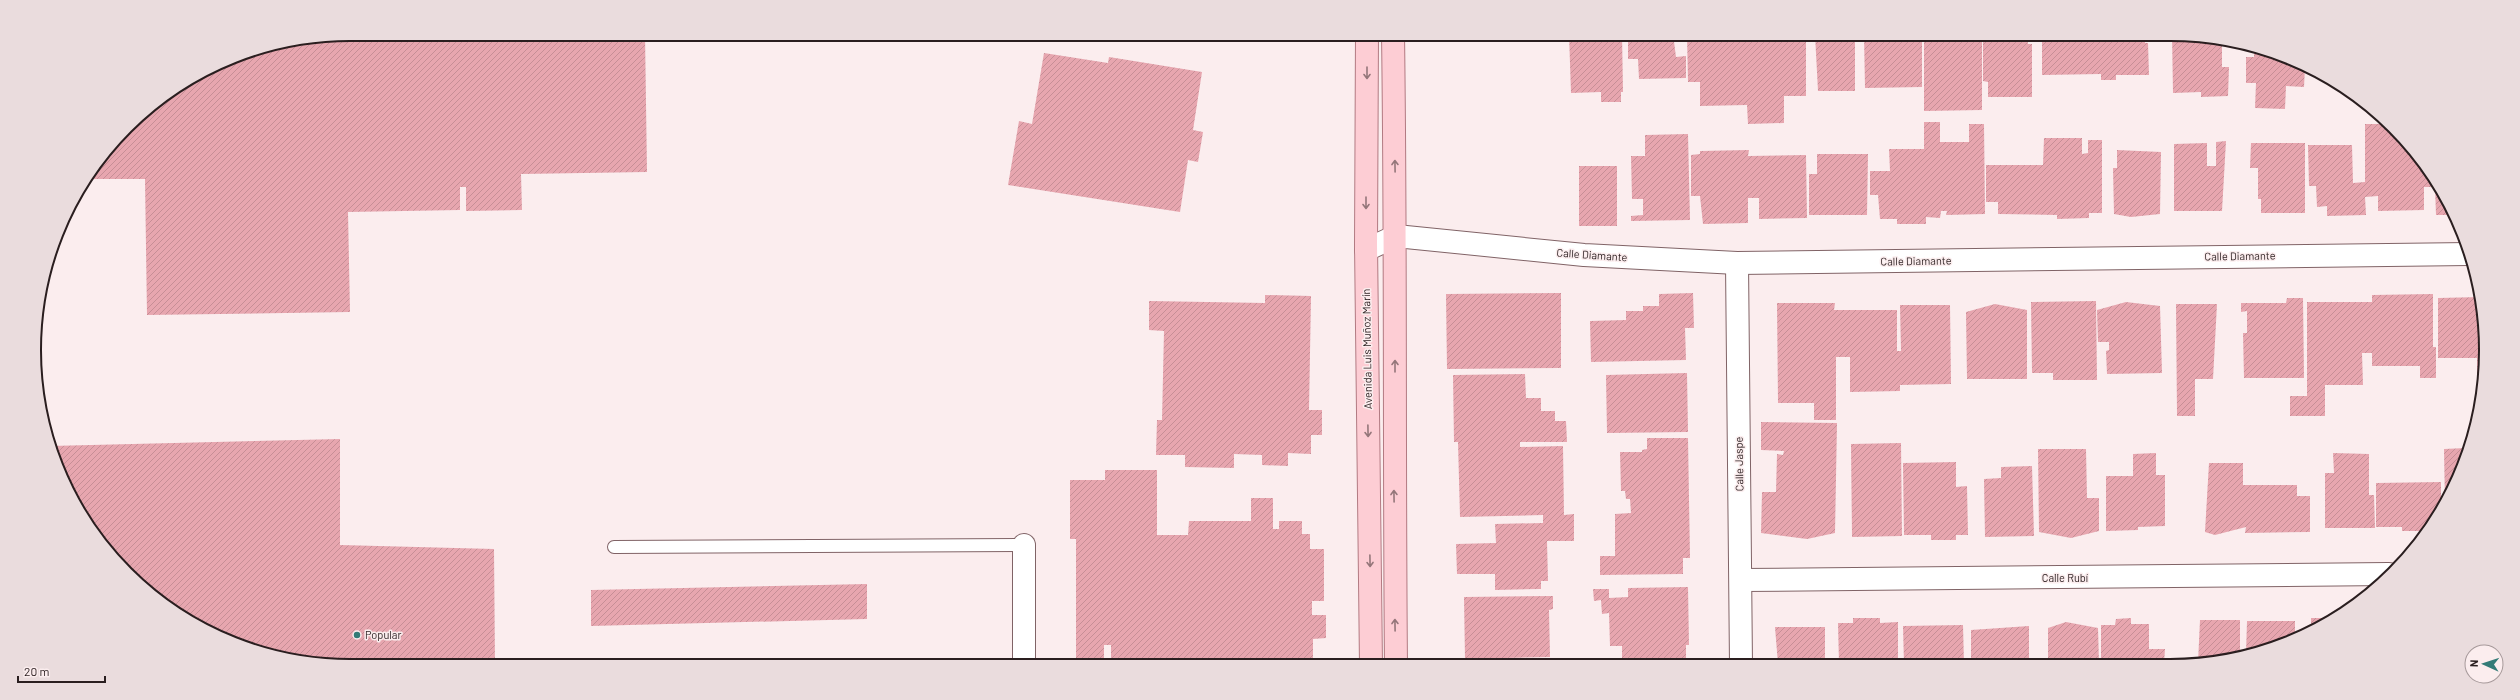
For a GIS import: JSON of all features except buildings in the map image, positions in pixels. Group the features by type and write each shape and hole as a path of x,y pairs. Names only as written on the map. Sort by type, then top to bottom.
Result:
{"main road":[{"name":"Avenida Luis Muñoz Marín","path":"1367,41 1366,250 1371,659"},
{"path":"1393,41 1396,236 1394,479 1396,659"}],"street":[{"path":"1366,250 1396,236"},
{"name":"Calle Diamante","path":"1396,236 1584,255 1737,263 2464,254"},
{"name":"Calle Jaspe","path":"1737,263 1741,659"},
{"path":"1024,545 1024,659"},
{"name":"Calle Rubí","path":"1740,580 2382,574"}],"lane":[{"path":"614,547 1024,545"}],"place":[{"name":"Popular","path":"357,635"}]}
